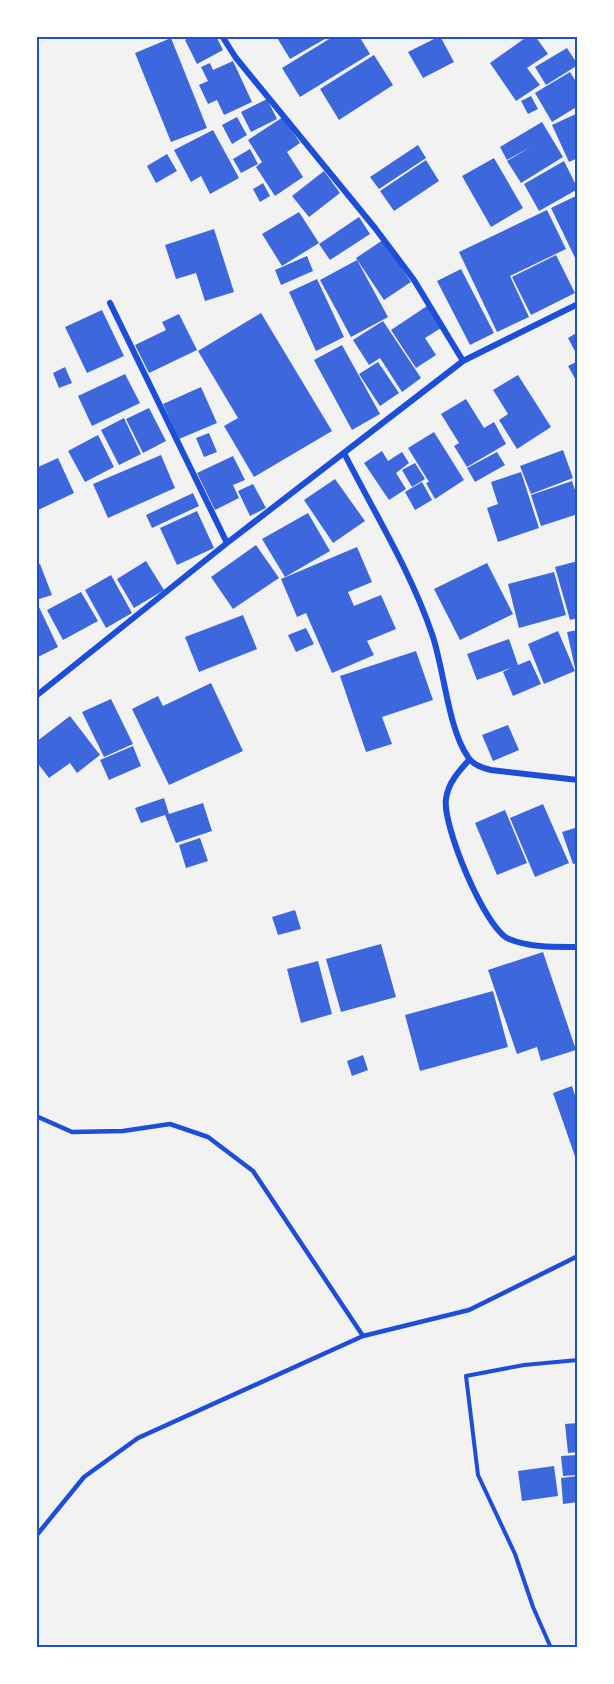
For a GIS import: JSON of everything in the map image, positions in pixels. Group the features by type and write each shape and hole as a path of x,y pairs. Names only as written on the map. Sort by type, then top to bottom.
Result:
{"street":[{"path":"222,36 236,58 375,228 414,280 463,361"},
{"path":"110,303 227,543"},
{"path":"36,696 227,543 463,361 578,304"},
{"path":"344,453 396,555 432,634 453,718 469,760 482,768 491,770 578,780"},
{"path":"469,760 454,776 446,799 447,819 461,862 484,909 500,933 509,939 541,946 578,947"}],"lane":[{"path":"36,1116 72,1131 123,1131 170,1124 207,1137 254,1172 363,1336"},
{"path":"36,1536 84,1477 138,1438 363,1336 469,1310 578,1256"}],"path":[{"path":"551,1648 533,1607 515,1554 478,1475 466,1376 524,1365 578,1360"}],"building":[{"path":"193,36 216,36 223,50 197,64 185,40"},
{"path":"276,36 330,36 290,59"},
{"path":"334,36 359,36 370,54 300,97 282,68"},
{"path":"440,36 454,62 423,78 408,52"},
{"path":"528,36 535,36 548,54 527,68 540,85 516,101 490,63"},
{"path":"171,38 207,128 171,142 135,53"},
{"path":"567,48 578,65 546,85 535,67"},
{"path":"374,55 393,85 339,120 320,89"},
{"path":"233,61 252,102 224,115 217,100 208,104 199,85 208,81 201,67 210,63 213,70"},
{"path":"570,72 578,85 578,106 552,122 535,93"},
{"path":"531,96 538,109 528,114 521,101"},
{"path":"267,99 277,119 251,132 241,112"},
{"path":"578,113 578,158 569,162 552,125"},
{"path":"237,117 247,135 232,144 222,125"},
{"path":"283,117 300,143 287,152 303,177 275,196 256,167 262,162 248,140"},
{"path":"542,122 563,157 521,183 507,161 532,146 507,160 500,147"},
{"path":"213,130 239,178 210,194 201,176 191,182 174,150"},
{"path":"418,145 426,158 379,189 370,177"},
{"path":"250,149 258,164 241,173 233,159"},
{"path":"167,154 177,171 156,183 147,166"},
{"path":"494,158 523,208 491,227 462,176"},
{"path":"426,160 439,181 394,211 380,191"},
{"path":"564,161 578,189 539,211 524,184"},
{"path":"324,171 340,193 309,217 292,196"},
{"path":"263,183 270,196 260,202 253,189"},
{"path":"578,195 578,264 551,208"},
{"path":"547,210 566,249 510,276 529,317 497,332 459,252"},
{"path":"299,212 319,243 282,266 262,234"},
{"path":"359,217 370,234 330,260 319,244"},
{"path":"214,229 234,292 205,301 196,273 176,279 165,245"},
{"path":"383,240 411,282 384,300 356,258"},
{"path":"556,255 575,293 531,315 512,277"},
{"path":"307,256 313,271 281,285 275,270"},
{"path":"357,260 388,317 351,337 320,280"},
{"path":"461,269 494,333 470,345 437,281"},
{"path":"317,279 344,337 316,351 289,292"},
{"path":"427,306 441,328 425,338 436,355 416,368 391,330"},
{"path":"102,310 124,356 87,373 65,327"},
{"path":"261,313 332,431 254,477 224,426 238,418 198,351"},
{"path":"179,314 197,350 149,373 135,345 166,330 162,322"},
{"path":"383,321 421,378 402,392 380,358 369,365 353,340"},
{"path":"578,332 578,357 568,338"},
{"path":"342,345 380,414 352,430 314,360"},
{"path":"578,361 578,384 568,366"},
{"path":"378,362 399,393 380,406 359,374"},
{"path":"65,367 72,383 59,388 53,373"},
{"path":"125,374 140,403 92,426 78,396"},
{"path":"518,375 551,427 517,449 499,420 508,414 493,390"},
{"path":"201,387 217,423 179,439 163,404"},
{"path":"466,399 484,428 494,422 506,444 467,467 454,446 459,443 441,414"},
{"path":"149,408 166,441 143,453 126,419"},
{"path":"124,418 141,454 119,465 101,430"},
{"path":"434,432 464,480 435,499 426,483 429,482 408,448"},
{"path":"209,433 217,452 204,457 196,438"},
{"path":"98,435 114,467 85,482 68,451"},
{"path":"563,450 573,478 531,494 520,466"},
{"path":"382,451 388,461 402,452 409,463 396,473 406,489 389,500 364,463"},
{"path":"497,452 505,465 475,482 467,468"},
{"path":"161,455 175,488 108,518 93,484"},
{"path":"233,456 245,480 233,485 239,498 215,510 197,473"},
{"path":"58,458 74,493 36,511 36,468"},
{"path":"415,463 425,479 412,487 402,470"},
{"path":"521,472 539,528 498,542 487,508 498,504 491,482"},
{"path":"335,479 365,521 333,543 304,500"},
{"path":"572,481 578,499 578,514 541,526 531,495"},
{"path":"422,482 432,500 415,510 405,492"},
{"path":"253,484 266,508 250,516 238,491"},
{"path":"193,493 199,506 152,528 146,515"},
{"path":"197,511 214,548 177,565 160,528"},
{"path":"308,513 330,551 285,577 262,539"},
{"path":"256,545 279,578 233,609 211,577"},
{"path":"357,547 372,582 348,592 354,606 381,595 396,629 367,641 374,655 332,673 306,613 297,617 281,579"},
{"path":"146,561 164,590 134,608 117,579"},
{"path":"578,561 578,618 570,620 555,567"},
{"path":"487,563 513,614 460,640 434,589"},
{"path":"40,564 52,595 36,600 36,565"},
{"path":"554,572 566,615 519,628 508,584"},
{"path":"111,575 132,613 106,628 85,590"},
{"path":"81,592 98,621 63,640 47,610"},
{"path":"39,607 58,647 36,658 36,609"},
{"path":"243,615 257,649 199,672 185,637"},
{"path":"306,628 314,644 296,652 288,635"},
{"path":"578,630 578,677 577,677 567,632"},
{"path":"558,631 575,671 544,684 528,644"},
{"path":"509,639 518,665 530,660 541,684 513,696 503,672 511,668 477,680 467,654"},
{"path":"416,651 433,700 382,717 392,744 366,752 340,676"},
{"path":"211,683 243,751 169,785 132,709 158,696 163,706"},
{"path":"111,699 133,744 104,757 82,712"},
{"path":"70,716 100,755 77,773 70,763 49,778 36,761 36,742"},
{"path":"508,725 519,750 493,761 482,735"},
{"path":"133,746 141,766 109,780 100,760"},
{"path":"164,798 169,814 203,803 212,831 176,843 165,815 141,823 135,808"},
{"path":"543,804 569,863 535,877 510,818"},
{"path":"505,810 527,863 497,875 475,823"},
{"path":"578,827 578,863 573,864 562,832"},
{"path":"200,838 208,861 186,868 179,845"},
{"path":"295,910 301,929 278,935 272,917"},
{"path":"381,944 396,997 341,1012 326,959"},
{"path":"543,952 576,1050 541,1061 537,1047 517,1054 488,970"},
{"path":"318,961 332,1014 301,1023 287,969"},
{"path":"493,991 508,1047 420,1071 405,1015"},
{"path":"363,1055 368,1070 352,1076 347,1061"},
{"path":"572,1086 578,1105 578,1165 553,1093"},
{"path":"578,1423 578,1452 568,1453 565,1424"},
{"path":"578,1455 578,1475 563,1476 561,1456"},
{"path":"554,1466 558,1496 522,1501 518,1471"},
{"path":"578,1476 578,1502 563,1504 561,1478"}]}
